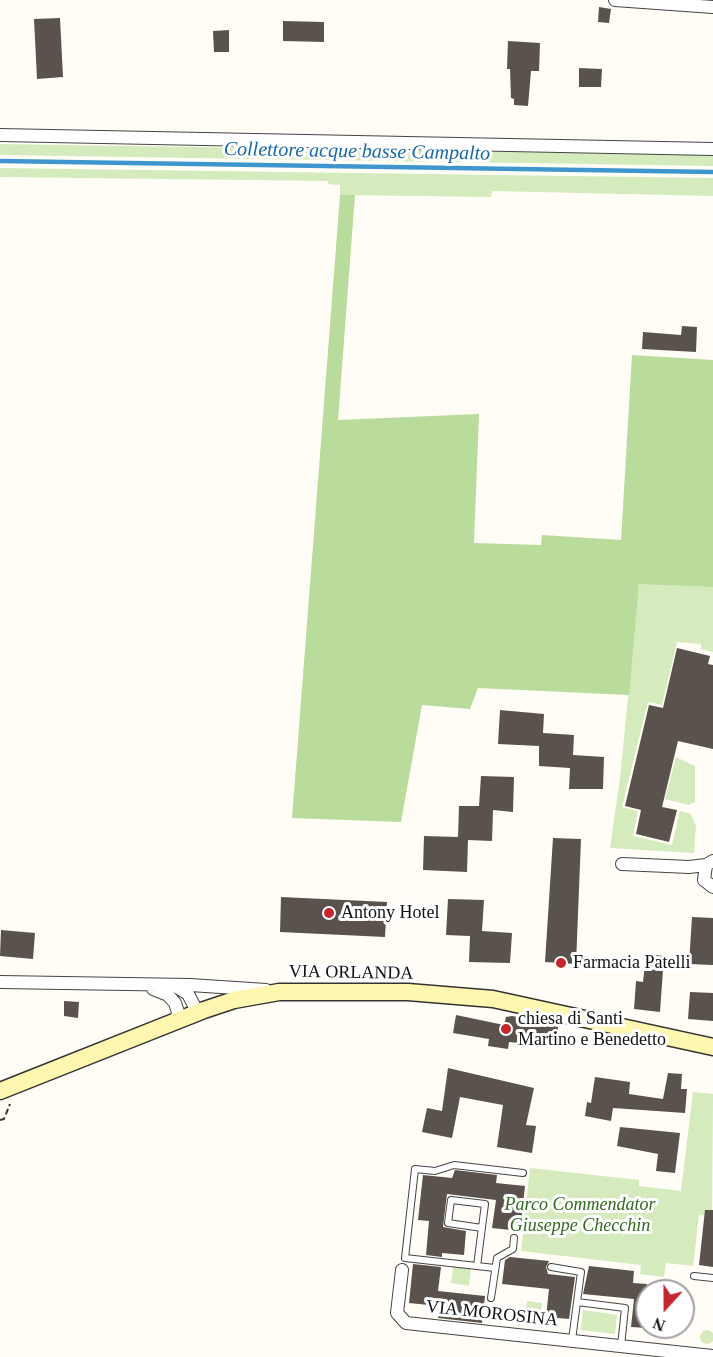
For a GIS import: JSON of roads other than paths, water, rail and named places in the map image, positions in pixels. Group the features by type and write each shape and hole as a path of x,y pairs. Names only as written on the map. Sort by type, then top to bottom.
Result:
{"main road":[{"name":"VIA ORLANDA","path":"7,1095 176,1021 234,1000 279,992 408,992 493,999 713,1047"}],"street":[{"path":"615,0 713,7"},
{"path":"0,135 713,149"},
{"path":"622,864 709,863 704,880 713,887"},
{"path":"0,982 155,989 168,995 178,1012 176,1021"},
{"path":"175,986 188,994 198,1013"},
{"path":"134,987 235,987 279,992"},
{"name":"VIA MOROSINA","path":"402,1270 397,1313 406,1323 572,1340 626,1350 713,1356"}],"lane":[{"path":"495,1268 405,1258 415,1169 435,1171 454,1165 523,1173"},
{"path":"477,1266 482,1228 485,1204 452,1200 448,1223 482,1228"},
{"path":"491,1298 497,1258 513,1249 514,1238"},
{"path":"550,1268 581,1272 572,1340"},
{"path":"694,1276 713,1278"},
{"path":"577,1302 625,1308 626,1350"}],"waterway":[{"name":"Collettore acque basse Campalto","path":"0,161 713,172"}],"place":[{"name":"Antony Hotel","path":"329,913"},
{"name":"Farmacia Patelli","path":"561,963"},
{"name":"chiesa di Santi Martino e Benedetto","path":"506,1029"}],"park label":[{"name":"Parco Commendator Giuseppe Checchin","path":"580,1215"}]}
